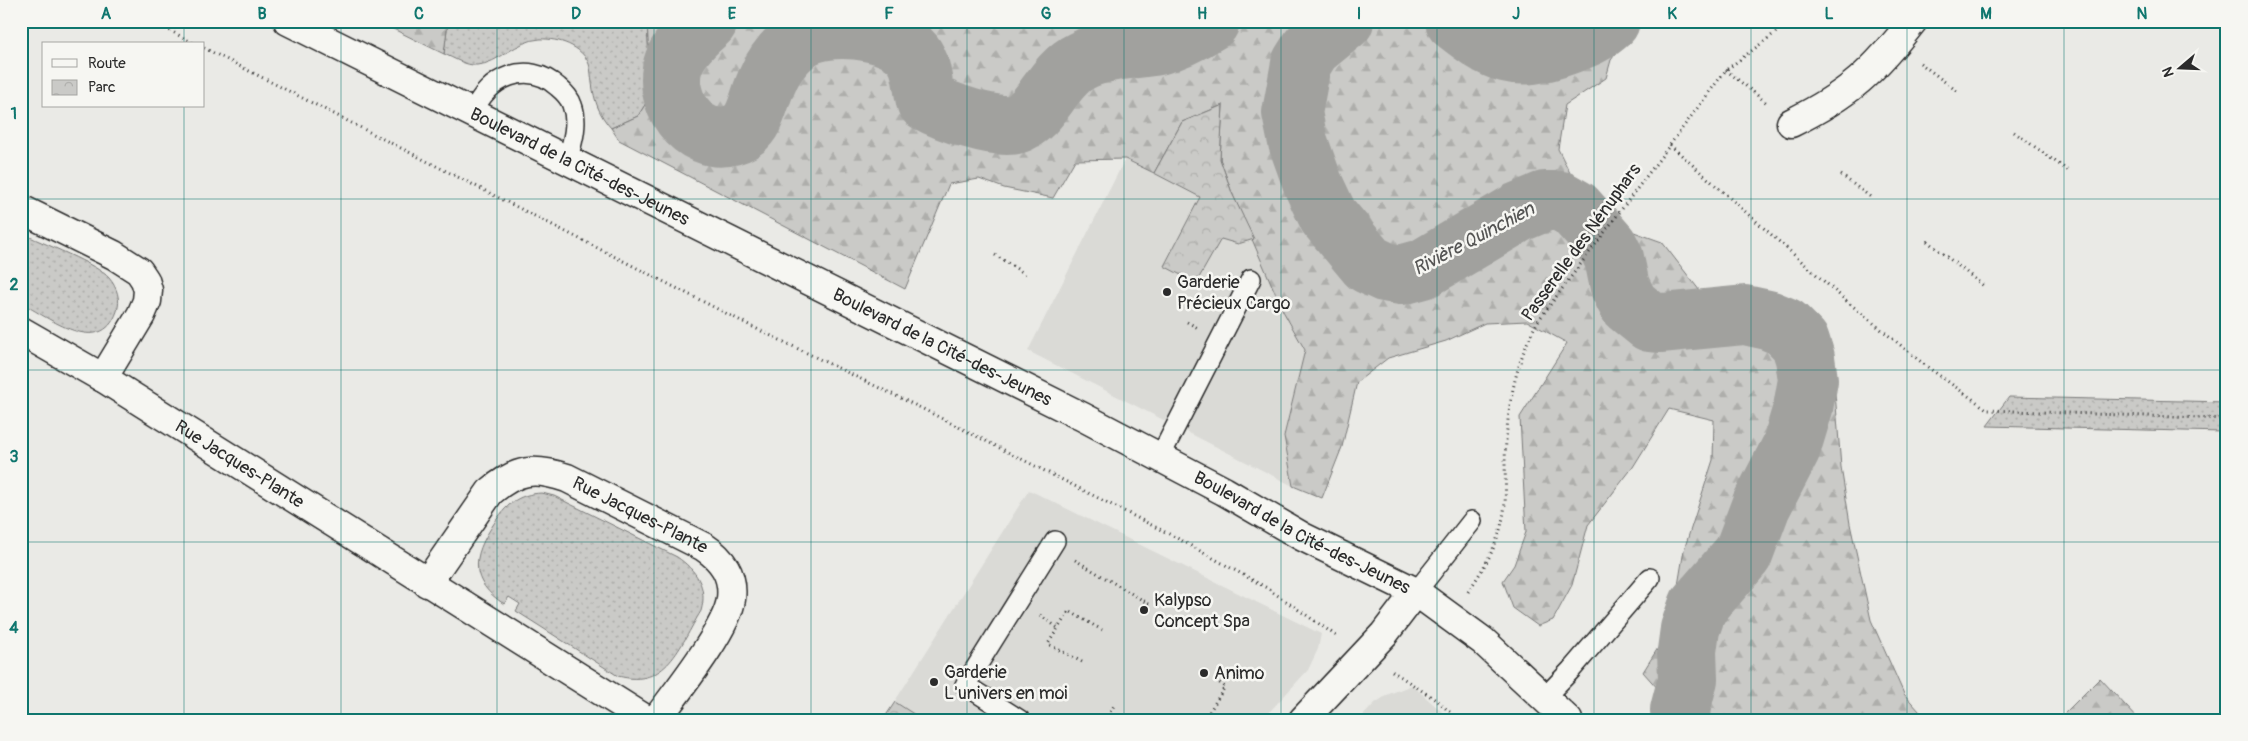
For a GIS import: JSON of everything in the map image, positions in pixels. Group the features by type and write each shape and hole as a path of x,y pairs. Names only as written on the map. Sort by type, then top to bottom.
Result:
{"street":[{"name":"Boulevard de la Cité-des-Jeunes","path":"288,21 938,344 1160,458 1303,537 1416,592 1483,642 1568,720"},
{"path":"1791,123 1827,105 1864,78 1880,63 1913,21"},
{"path":"21,209 114,255 139,271 145,280 148,290 144,308 103,378"},
{"name":"Rue Jacques-Plante","path":"21,331 103,378 647,720"},
{"name":"Rue Jacques-Plante","path":"427,583 490,492 503,481 517,474 534,470 550,472 567,478 704,547 719,557 726,569 731,583 732,599 726,615 708,648 656,720"},
{"path":"1303,720 1384,634 1416,592"}],"lane":[{"path":"473,112 481,97 497,80 527,72 546,78 564,92 572,105 575,129 567,161"},
{"path":"1160,458 1251,278"},
{"path":"1416,592 1472,521"},
{"path":"1020,720 965,685 1055,541"},
{"path":"1545,697 1571,670 1650,578"}],"path":[{"path":"152,21 192,42"},
{"name":"Passerelle des Nénuphars","path":"1451,618 1495,546 1503,518 1506,495 1506,430 1512,386 1528,339 1549,305 1726,70 1791,21"},
{"path":"205,49 755,328 921,408 1106,501 1233,568 1292,603 1318,622"},
{"path":"1916,60 1957,91"},
{"path":"1726,70 1791,123"},
{"path":"2014,132 2070,172"},
{"path":"1670,145 1844,299 1926,366 1988,410 2227,419"},
{"path":"1841,175 1872,198"},
{"path":"1927,241 1985,287"},
{"path":"995,256 1025,274"},
{"path":"1090,569 1149,604"},
{"path":"1082,662 1048,644 1069,611 1102,630"},
{"path":"1204,720 1225,687 1217,681"},
{"path":"1411,683 1439,702 1458,720"},
{"path":"1105,720 1115,704"}],"shaded area":[{"name":"Garderie Précieux Cargo","path":"1223,105 1254,239 1283,311 1305,350 1284,436 1293,486 1028,351 1125,159 1154,173 1182,122"},
{"path":"1029,490 1321,634 1318,649 1308,670 1262,720 883,720"},
{"path":"1412,685 1451,720 1359,720 1375,703 1389,694"}],"green space":[{"path":"377,21 448,21 444,54"},
{"path":"448,21 647,21 651,95 638,116 611,128 600,113 593,89 591,71 586,58 569,44 547,39 532,40 485,64 469,64 444,54"},
{"path":"647,21 1640,21 1611,60 1606,78 1565,105 1558,149 1592,217 1662,242 1703,295 1718,308 1746,314 1784,308 1831,343 1841,467 1850,524 1871,620 1904,694 1927,720 1680,720 1676,709 1643,672 1671,627 1684,550 1713,460 1714,420 1669,409 1633,467 1588,525 1572,585 1553,620 1538,626 1513,608 1503,581 1514,565 1526,532 1520,417 1567,343 1527,321 1485,323 1446,341 1388,358 1357,382 1342,447 1322,498 1293,486 1284,436 1305,350 1283,311 1232,193 1220,159 1223,105 1182,122 1154,173 1125,159 1075,160 1053,198 1004,188 979,179 949,184 905,289 619,140 611,128 638,116 651,95"},
{"path":"1223,105 1220,159 1232,193 1254,239 1238,244 1221,239 1196,283 1164,266 1200,197 1154,173 1182,122"},
{"path":"21,233 82,260 109,278 116,289 119,302 117,311 109,325 99,332 87,333 73,330 21,303"},
{"path":"2009,397 2227,402 2223,432 1987,426"},
{"path":"542,493 554,496 677,557 695,573 703,594 701,611 678,651 660,671 649,676 635,678 618,676 516,611 520,604 509,597 504,604 485,586 480,577 478,558 493,525 508,506 519,498"},
{"path":"2100,678 2139,720 2058,720"},
{"path":"895,702 923,720 883,720"}],"waterway":[{"name":"Rivière Quinchien","path":"708,21 680,50 674,62 671,76 672,90 676,104 683,116 704,133 717,136 732,135 747,127 755,113 769,75 779,60 796,42 808,35 822,31 856,30 890,38 903,45 916,59 926,101 970,119 1007,125 1025,120 1033,113 1062,76 1081,61 1109,52 1165,43 1185,35 1210,21"},
{"name":"Rivière Quinchien","path":"1344,21 1311,48 1301,64 1292,113 1298,142 1313,184 1328,216 1368,264 1385,272 1401,275 1423,269 1519,212 1545,201 1561,201 1575,209 1608,246 1614,258 1620,287 1629,305 1650,322 1662,323 1745,315 1768,320 1785,327 1800,342 1805,358 1808,380 1803,408 1791,448 1761,506 1743,554 1698,606 1690,629 1687,651 1688,679 1680,710 1681,720"},
{"name":"Rivière Quinchien","path":"1455,21 1495,48 1507,53 1519,54 1548,51 1572,43 1595,33 1610,21"}],"place":[{"name":"Garderie Précieux Cargo","path":"1167,292"},
{"name":"Kalypso Concept Spa","path":"1144,610"},
{"name":"Animo","path":"1204,673"},
{"name":"Garderie L'univers en moi","path":"934,682"}]}
